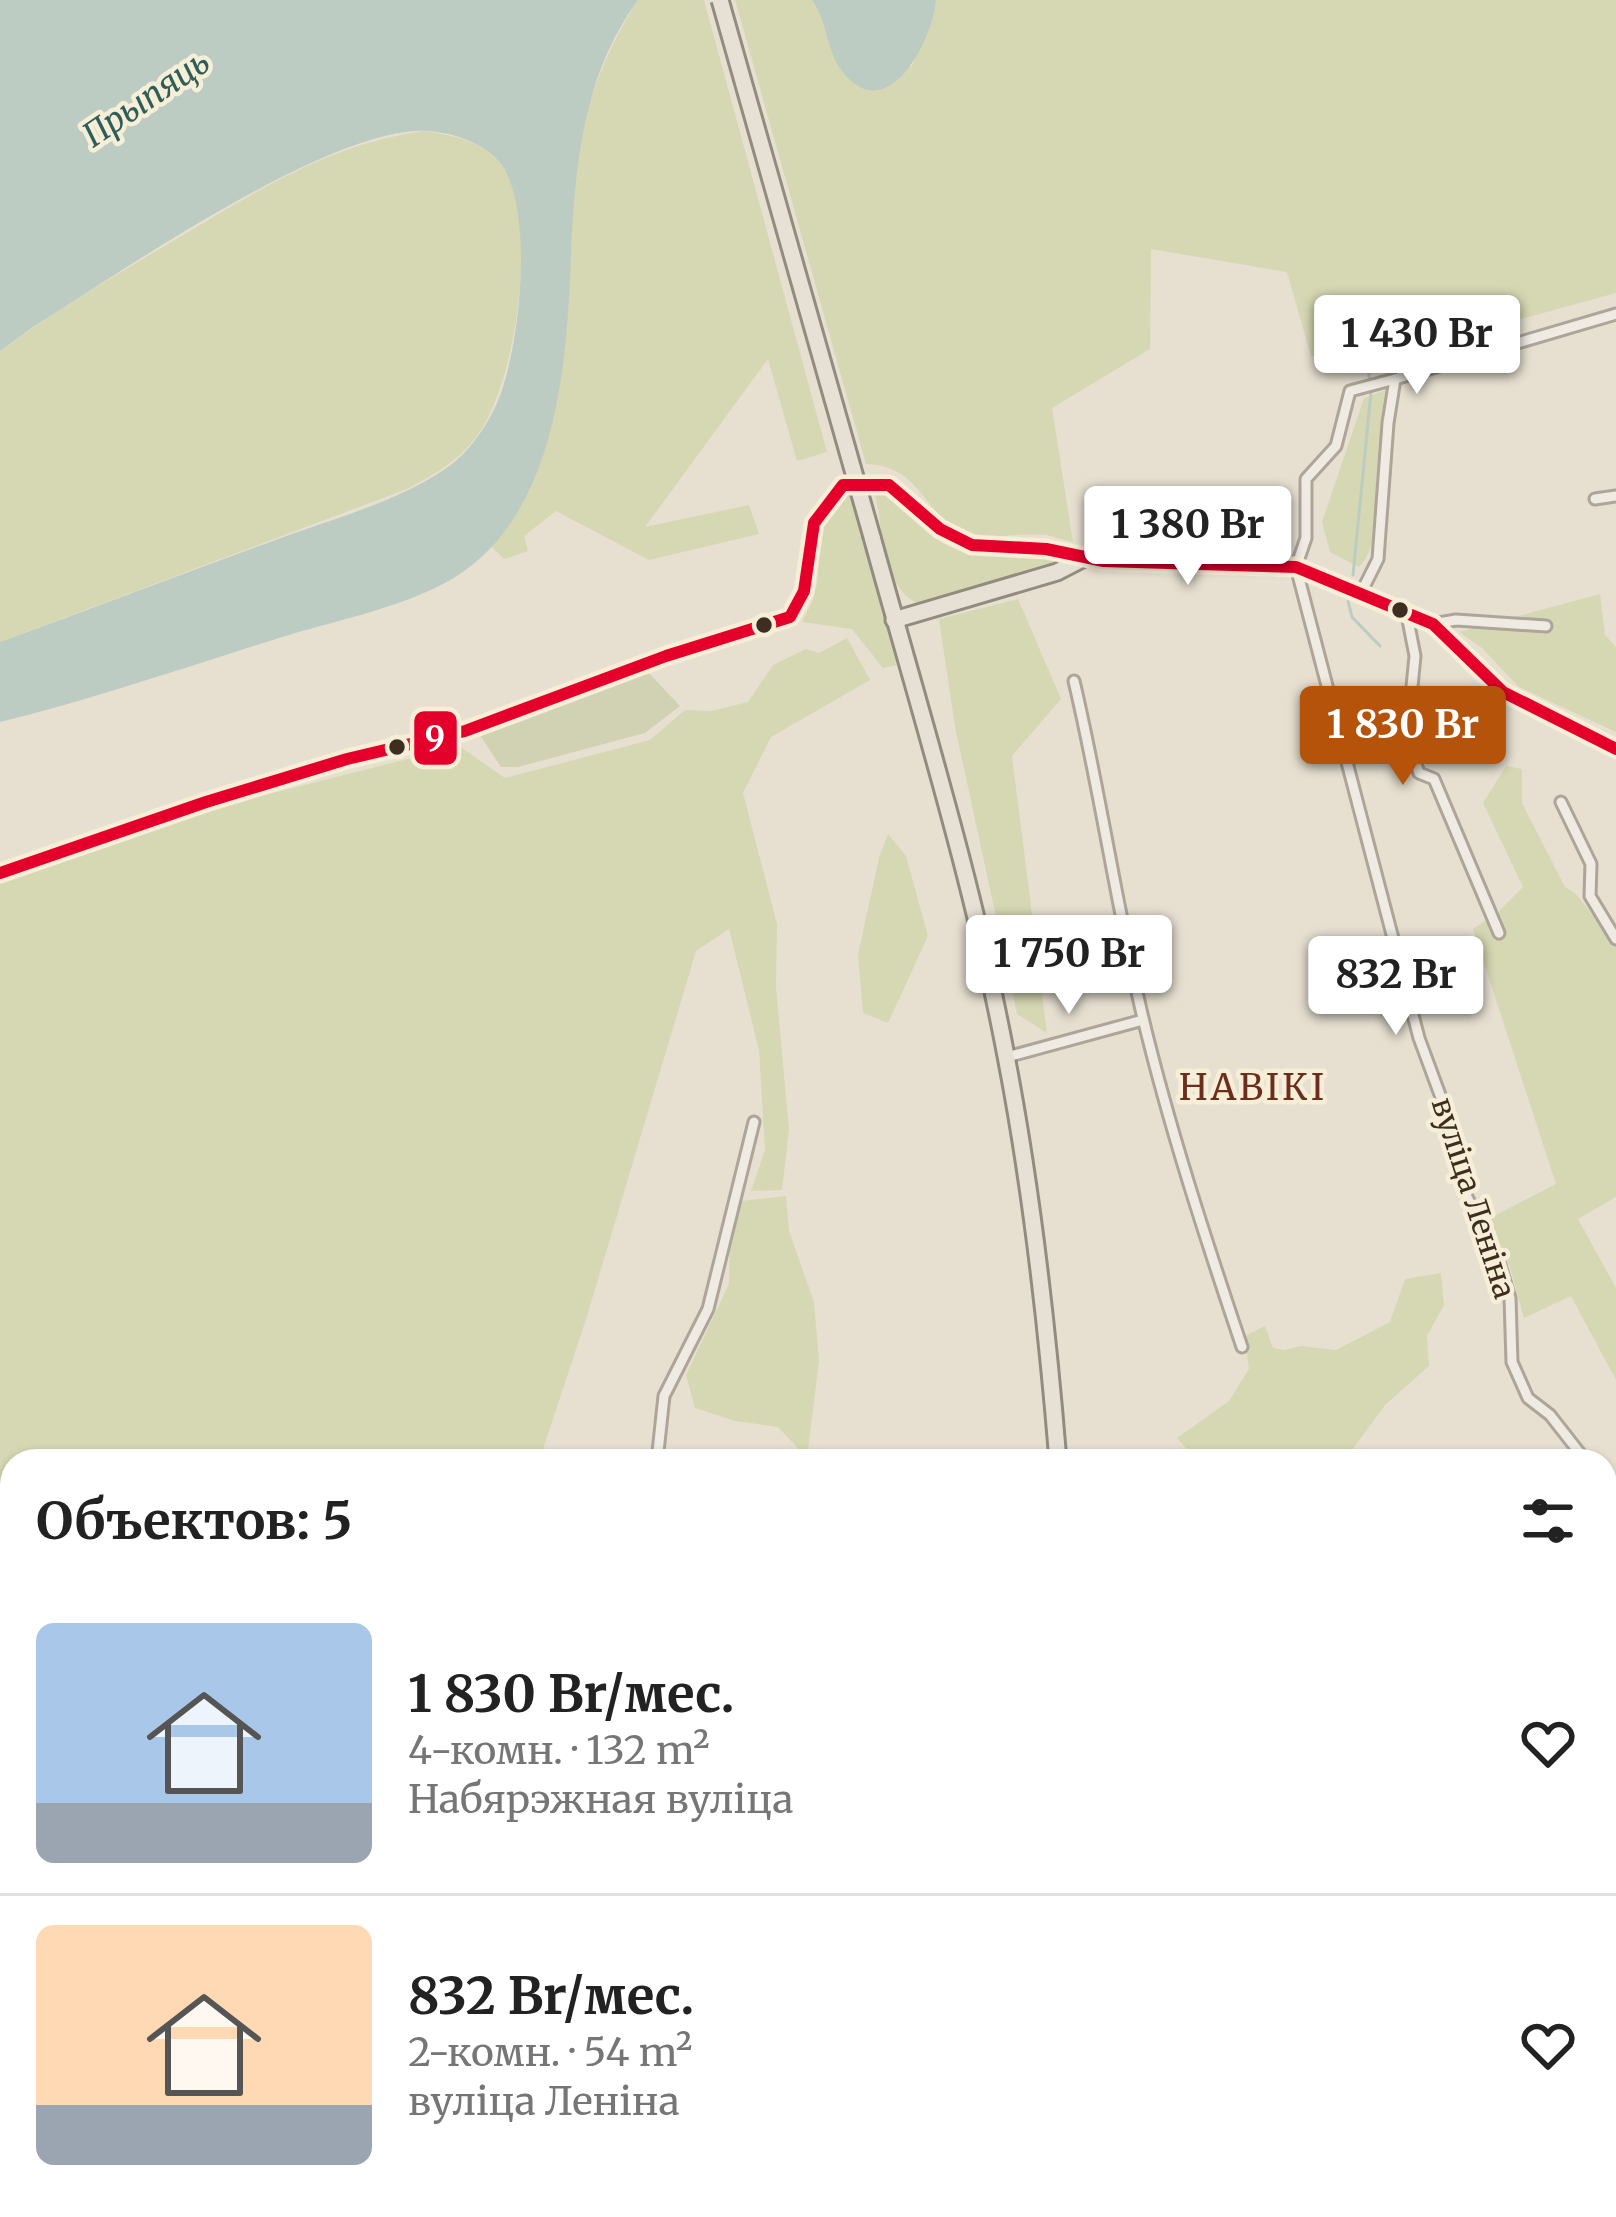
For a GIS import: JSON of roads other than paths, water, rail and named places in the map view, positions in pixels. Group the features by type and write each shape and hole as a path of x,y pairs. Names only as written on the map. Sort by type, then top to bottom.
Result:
{"main road":[{"path":"720,0 872,537 1007,1057 1034,1227 1057,1449"},
{"path":"894,620 1057,572 1084,558"}],"street":[{"path":"1295,567 1306,538 1306,479 1336,446 1350,391 1616,314"},
{"path":"1360,595 1378,559 1395,379"},
{"path":"0,873 206,802 347,759 465,730 666,656 790,617 804,591 814,523 843,484 889,484 958,542 1046,549 1084,558 1295,567 1433,624 1503,692 1616,749"},
{"path":"1594,499 1616,496"},
{"name":"вуліца Леніна","path":"1295,567 1418,1038 1453,1130 1467,1197 1510,1298 1512,1362 1528,1398 1550,1415 1577,1449"},
{"path":"1407,615 1415,656 1407,738 1419,772 1434,779 1499,933"},
{"path":"1433,624 1456,620 1546,626"},
{"path":"1074,681 1143,1020 1194,1211 1242,1347"},
{"path":"1561,802 1591,864 1590,896 1616,939"},
{"path":"1007,1057 1143,1020"},
{"path":"658,1449 664,1396 708,1309 754,1122"}],"water":[{"name":"Прыпяць","path":"0,0 638,0 603,65 583,134 563,364 545,451 507,528 479,559 443,584 383,608 0,722 0,642 367,508 409,490 456,461 488,421 505,380 517,317 521,247 512,186 494,157 448,134 387,135 338,152 227,206 0,351"},
{"path":"812,0 936,0 917,56 891,85 875,90 859,87 842,71"}],"waterway":[{"path":"1363,334 1370,382"},
{"path":"1353,575 1371,392"},
{"path":"1348,601 1352,617 1380,646"}],"district":[{"name":"НАВІКІ","path":"1253,1087"}]}
